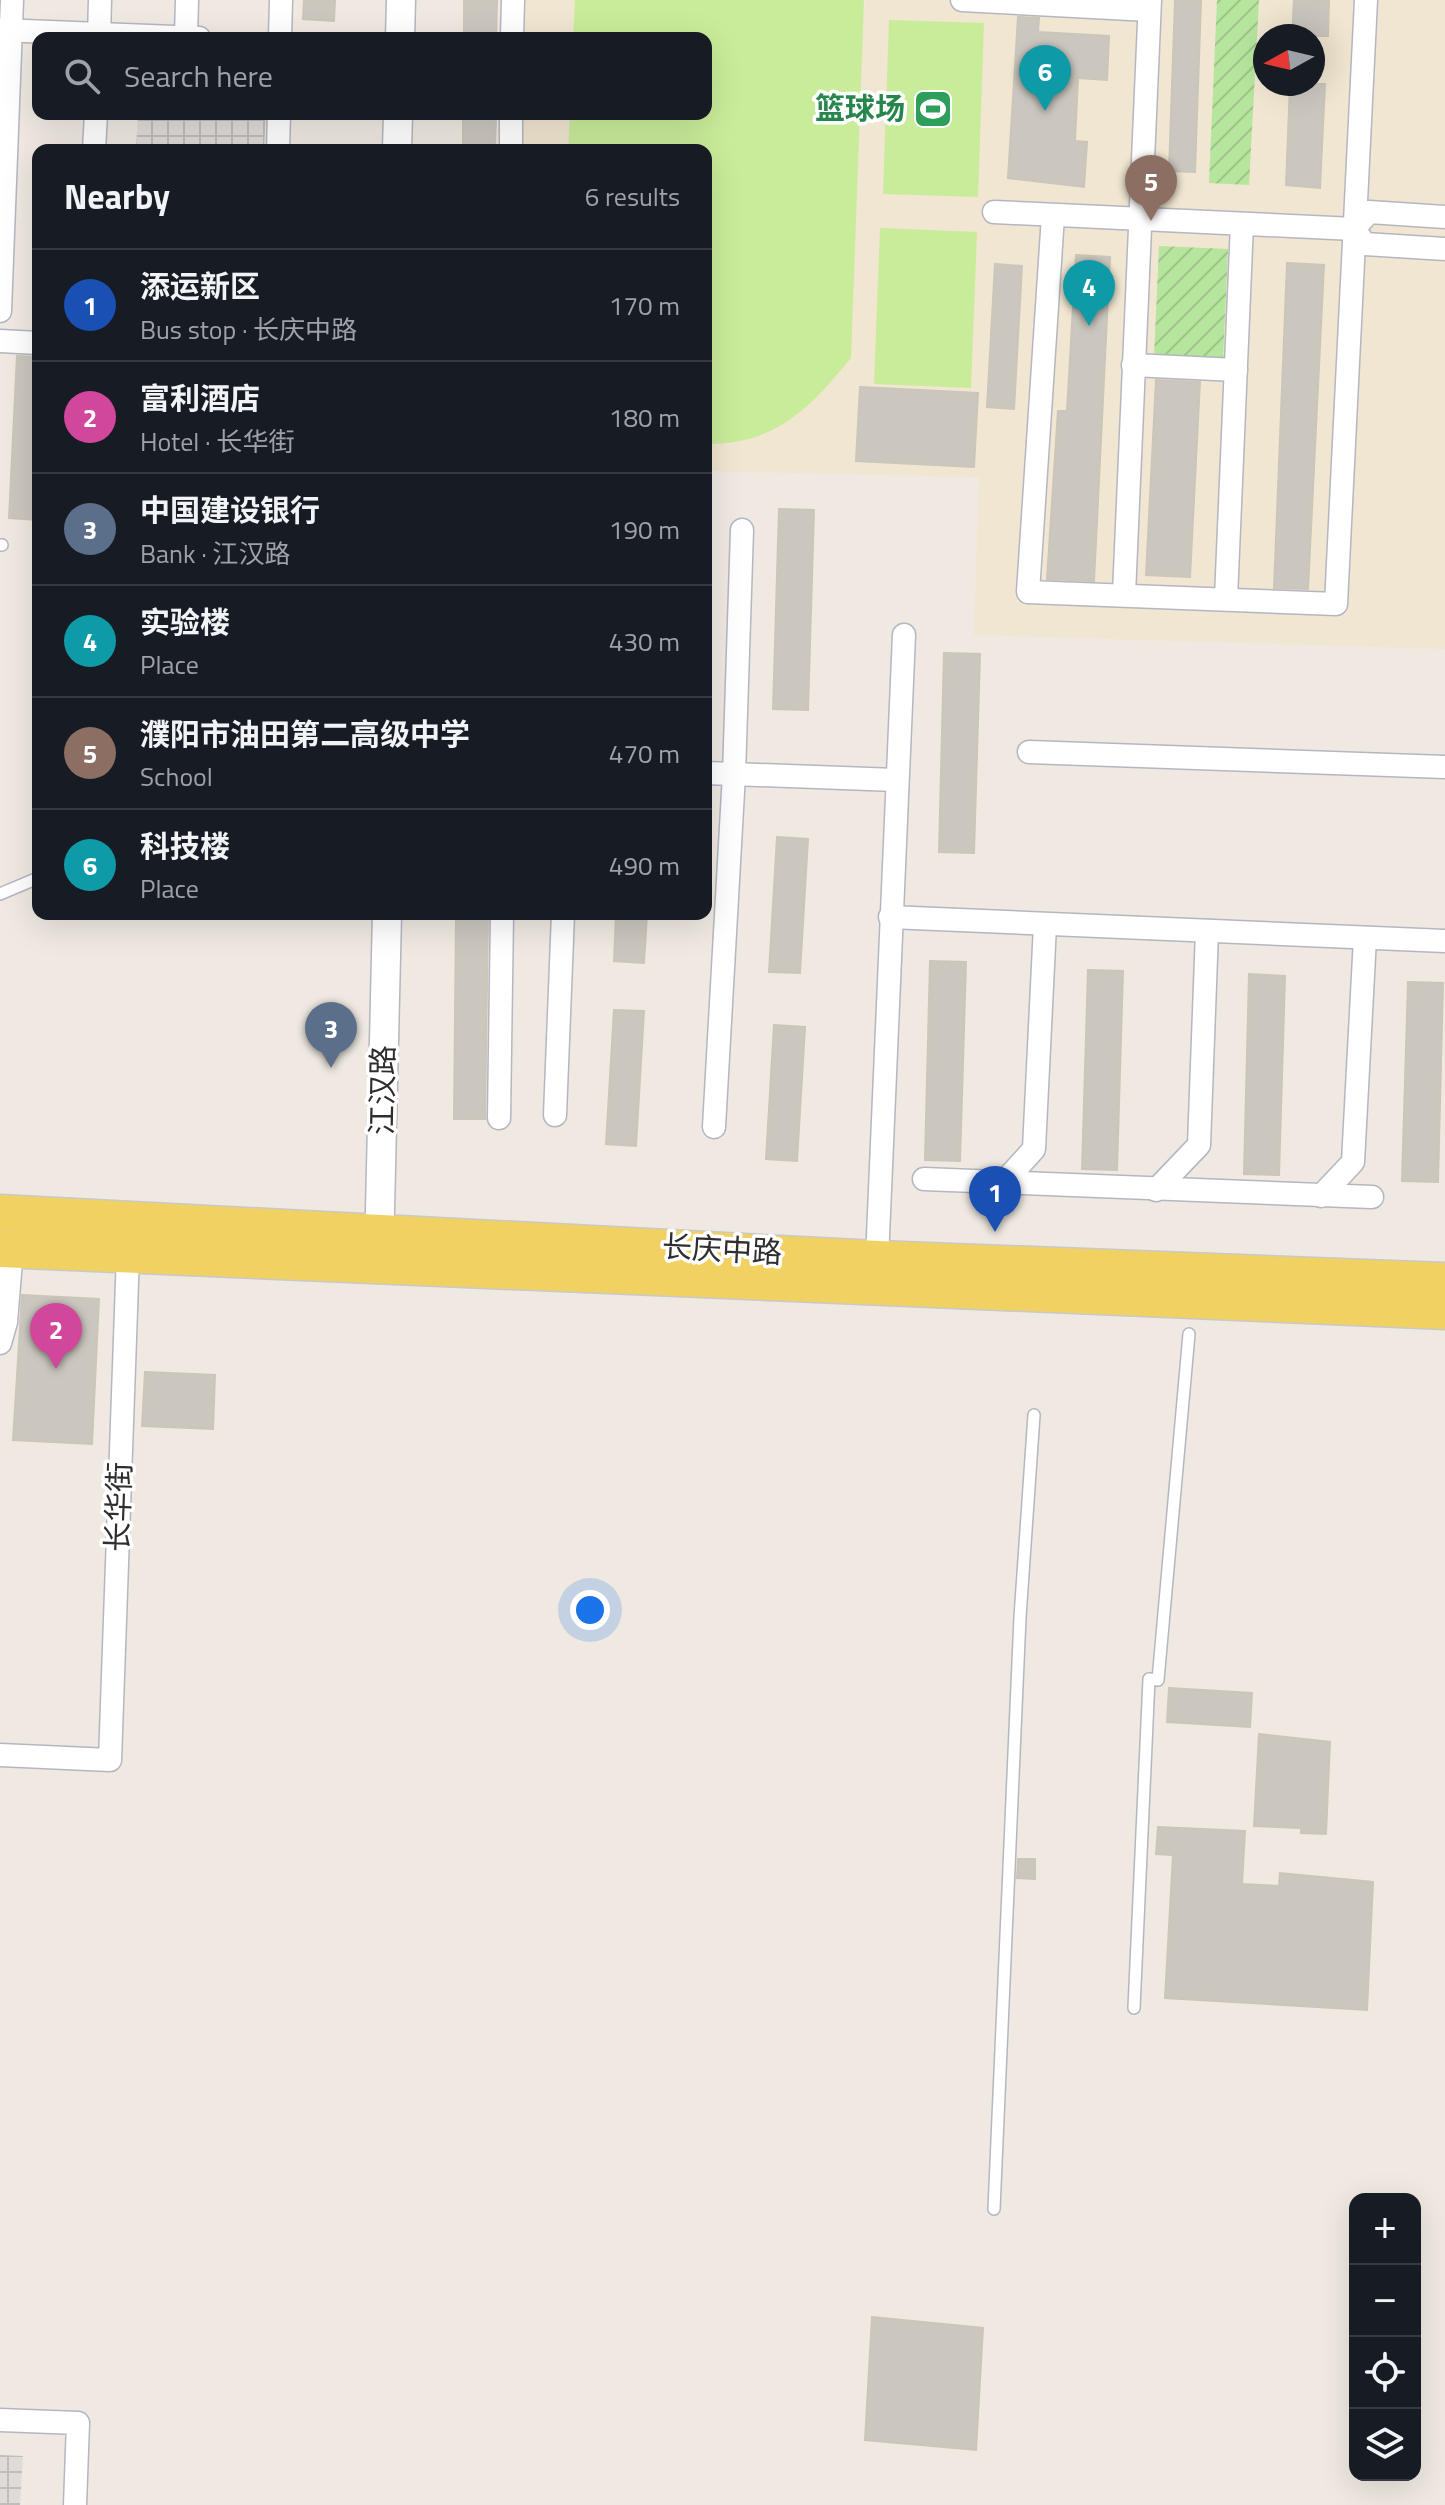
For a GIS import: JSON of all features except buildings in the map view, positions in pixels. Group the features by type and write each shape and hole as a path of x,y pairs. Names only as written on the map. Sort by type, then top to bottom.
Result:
{"main road":[{"name":"长庆中路","path":"0,1213 379,1248 1445,1311"},
{"name":"长庆中路","path":"6,1249 128,1254 379,1248 877,1259 1445,1281"}],"street":[{"path":"0,311 5,30 12,0"},
{"path":"99,32 100,0"},
{"path":"186,32 187,0"},
{"path":"280,32 281,0"},
{"path":"400,32 401,0"},
{"path":"512,32 513,0"},
{"path":"962,0 1150,5 1124,594"},
{"path":"1053,216 1028,592 1336,604 1366,0"},
{"path":"5,30 36,32"},
{"path":"94,144 96,120"},
{"path":"278,144 279,120"},
{"path":"397,144 398,120"},
{"path":"511,120 511,144"},
{"path":"994,212 1354,229"},
{"path":"1354,229 1369,212 1445,217"},
{"path":"1226,598 1242,224"},
{"path":"1354,229 1365,244 1445,249"},
{"path":"0,341 32,343"},
{"path":"1133,365 1236,370"},
{"path":"714,1127 734,774 742,530"},
{"path":"877,1259 904,635"},
{"path":"1029,752 1445,767"},
{"path":"712,773 896,780"},
{"path":"890,917 1445,941"},
{"name":"江汉路","path":"379,1248 387,920"},
{"path":"499,1118 502,920"},
{"path":"555,1115 563,920"},
{"path":"1004,1182 1034,1149 1045,925"},
{"path":"1156,1190 1199,1145 1207,931"},
{"path":"1321,1196 1353,1162 1365,938"},
{"path":"924,1179 1372,1197"},
{"path":"0,1343 6,1322 6,1249"},
{"name":"长华街","path":"0,1755 110,1760 128,1254"},
{"path":"0,2420 78,2423 75,2505"}],"lane":[{"path":"0,894 32,881"},
{"path":"1134,2008 1149,1679 1158,1680 1189,1334"},
{"path":"994,2209 1020,1617 1034,1415"}],"shaded area":[{"path":"520,0 575,0 573,32 520,32"},
{"path":"864,0 1445,0 1445,649 974,635 979,477 712,471 712,444 730,444 866,7"},
{"path":"138,120 266,120 264,144 136,144"},
{"path":"520,120 570,120 568,144 520,144"},
{"path":"0,2455 23,2456 20,2505 0,2505"}],"green space":[{"path":"575,0 864,0 851,358 821,393 789,420 771,430 752,438 712,444 712,144 568,144 570,120 712,120 712,32 573,32"},
{"path":"1217,0 1259,0 1258,24 1253,24 1254,96 1249,185 1209,183"},
{"name":"篮球场","path":"889,20 984,23 978,197 883,194"},
{"path":"880,228 977,232 971,388 874,384"},
{"path":"1159,246 1228,249 1223,360 1154,357"}],"place":[{"name":"篮球场","path":"933,109"},
{"name":"科技楼","path":"1045,111"},
{"name":"濮阳市油田第二高级中学","path":"1151,221"},
{"name":"实验楼","path":"1089,326"},
{"name":"中国建设银行","path":"331,1068"},
{"name":"添运新区","path":"995,1232"},
{"name":"富利酒店","path":"56,1369"}]}
